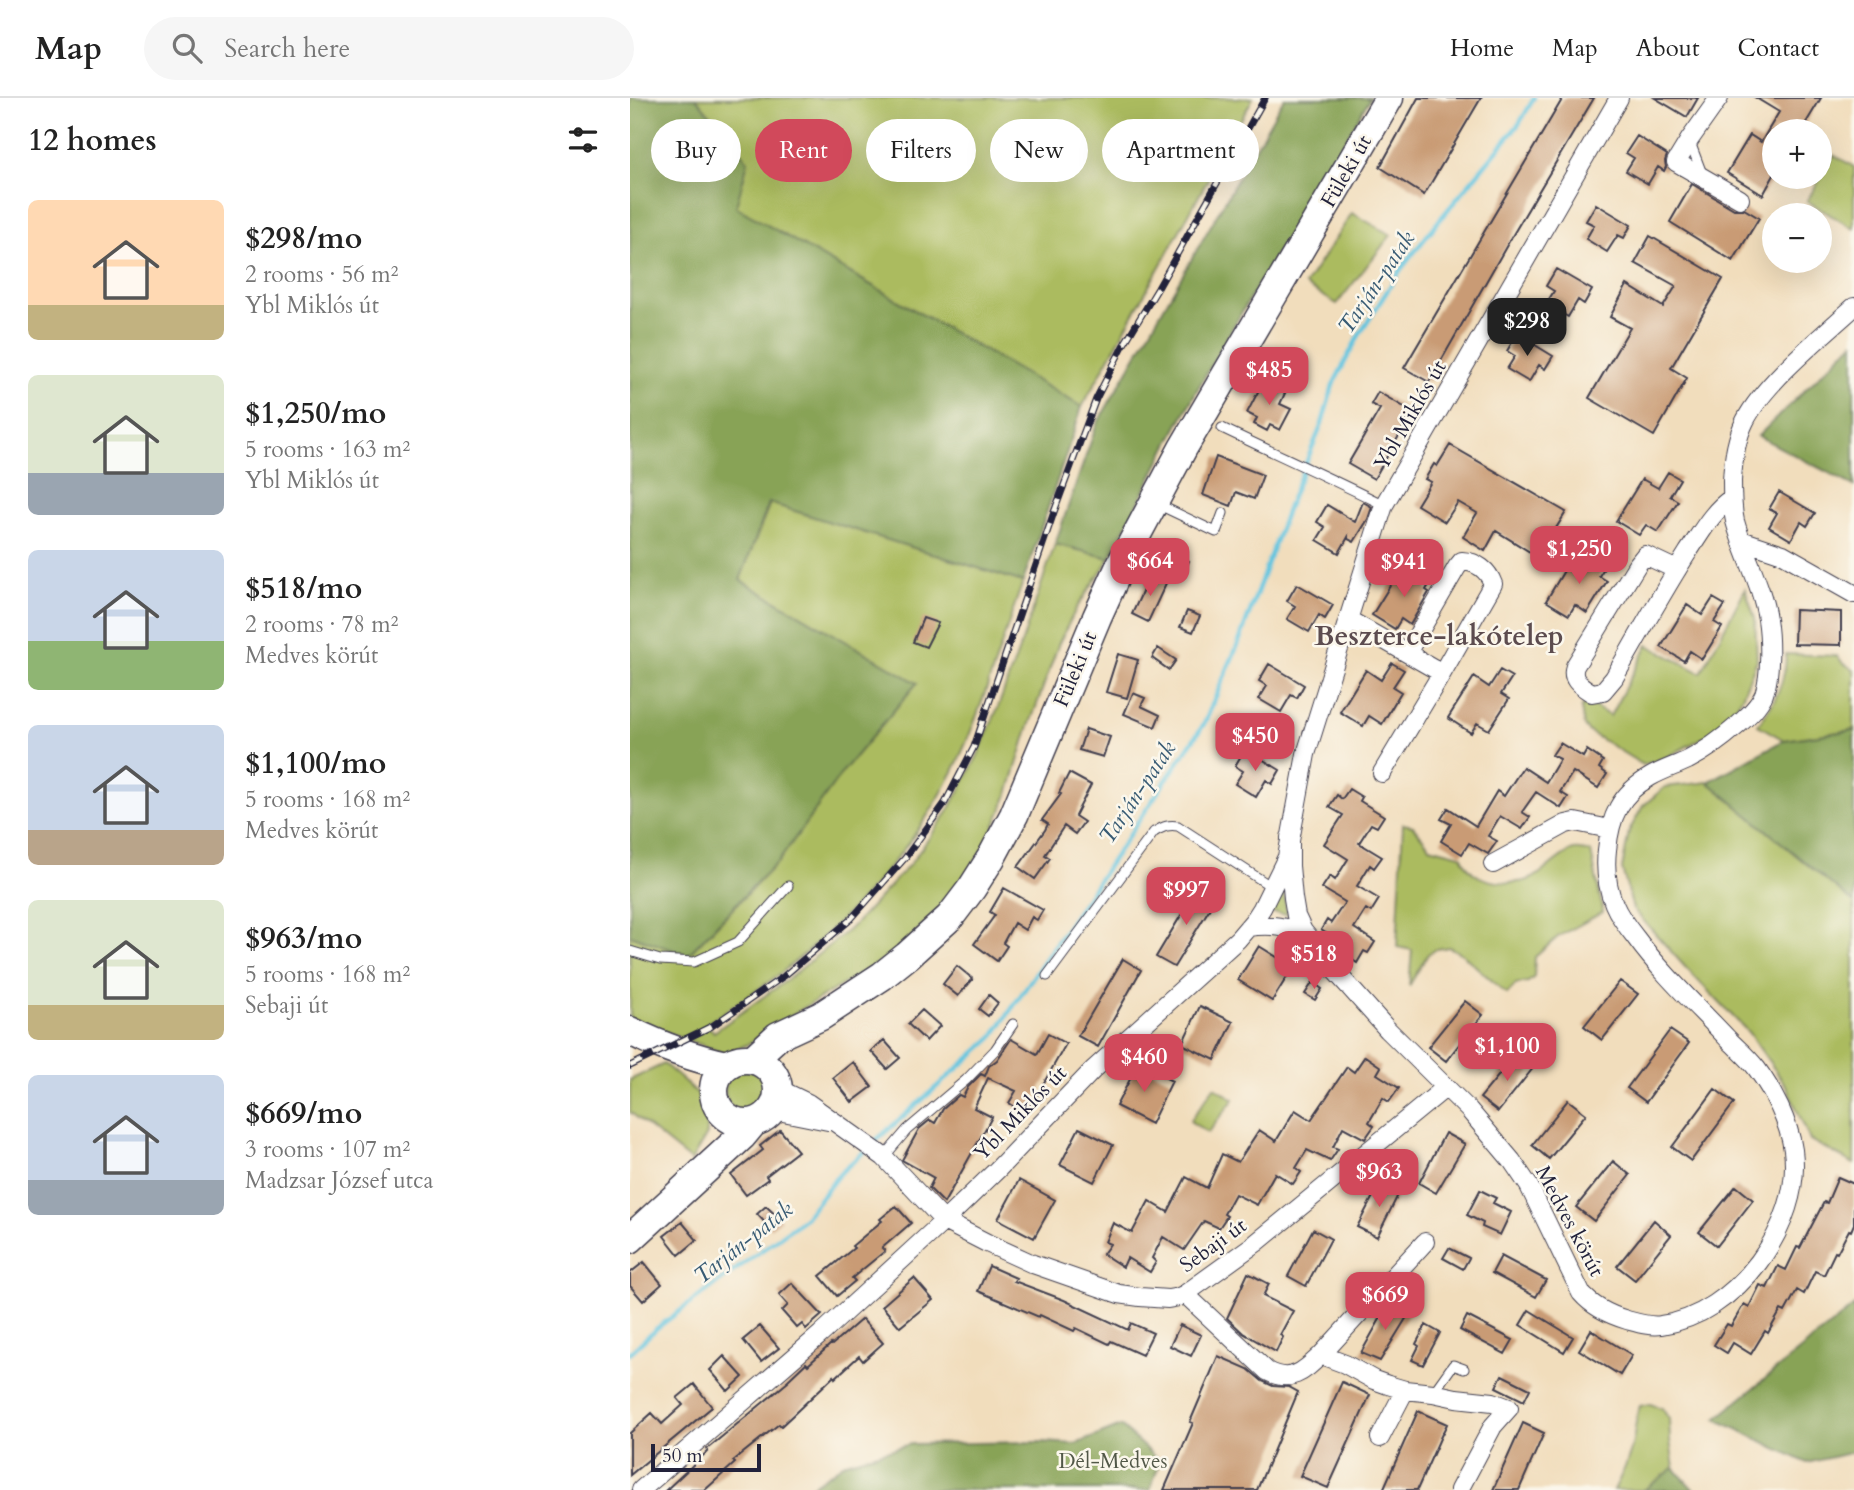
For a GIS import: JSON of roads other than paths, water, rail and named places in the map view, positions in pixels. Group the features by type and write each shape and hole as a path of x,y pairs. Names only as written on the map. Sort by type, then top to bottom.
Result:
{"main road":[{"name":"Füleki út","path":"630,1239 742,1136 770,1100 795,1039 821,1016 908,956 950,917 991,858 1014,815 1111,586 1154,502 1183,447 1389,98"},
{"name":"Füleki út","path":"690,1184 716,1138 718,1105 715,1082 721,1070 739,1062 778,1036 821,1016"},
{"path":"642,1037 701,1060 766,1066 770,1100 741,1123 730,1120 718,1105 642,1037"}],"street":[{"name":"Ybl Miklós út","path":"641,1490 821,1334 944,1221 1093,1070 1248,927 1262,908 1287,857 1306,754 1384,505 1619,98"},
{"path":"1718,98 1676,162 1740,199"},
{"name":"Medves körút","path":"1290,838 1290,866 1296,916 1307,936 1388,1030 1492,1136 1529,1185 1581,1293 1593,1305 1619,1318 1658,1326 1686,1319 1705,1310 1743,1282 1780,1227 1789,1204 1794,1174 1793,1148 1770,1089 1755,1066 1650,957 1629,929 1615,906 1607,881 1606,853 1614,813 1633,789 1650,777 1689,760 1718,743 1753,710 1765,692 1770,644 1765,603 1734,518 1733,472 1737,444 1746,419 1764,394 1854,307"},
{"path":"1677,570 1645,555 1574,666 1575,680 1581,686 1592,693 1603,691 1614,678 1709,521 1724,503 1732,498"},
{"path":"1741,540 1783,554 1854,594"},
{"path":"1382,773 1493,584 1486,571 1471,561 1462,561 1407,653"},
{"path":"1349,620 1442,673"},
{"path":"1493,864 1566,824 1574,822 1610,829"},
{"path":"1248,927 1283,926 1307,936"},
{"name":"Sebaji út","path":"770,1100 834,1122 875,1151 944,1221 1030,1263 1113,1292 1168,1299 1185,1294 1256,1243 1445,1088"},
{"path":"1185,1294 1267,1371 1274,1375 1294,1376 1321,1355 1426,1242"},
{"path":"1321,1355 1374,1380 1405,1390 1493,1402 1509,1408 1493,1426 1459,1490"},
{"path":"1380,1438 1405,1390"}],"lane":[{"path":"1222,428 1384,505"},
{"path":"1154,502 1181,517 1216,531 1223,513"},
{"path":"1046,976 1154,832 1165,827 1178,826 1272,887"},
{"path":"630,951 660,960 694,962 738,942 788,886"},
{"path":"875,1151 907,1130 965,1080 995,1050 1013,1024"},
{"path":"1433,1392 1453,1365 1464,1370"}],"waterway":[{"name":"Tarján-patak","path":"873,1143 992,1038 1204,724 1239,642 1289,504 1322,424 1333,385 1358,337 1401,269 1519,124 1534,98"},
{"name":"Tarján-patak","path":"630,1353 657,1328 804,1219 839,1174 867,1149"}],"railway":[{"path":"630,1066 712,1026 784,976 851,919 905,858 945,803 974,747 1054,512 1096,399 1123,346 1265,98"}],"district":[{"name":"Beszterce-lakótelep","path":"1439,635"}],"park label":[{"name":"Dél-Medves","path":"1113,1461"}]}
